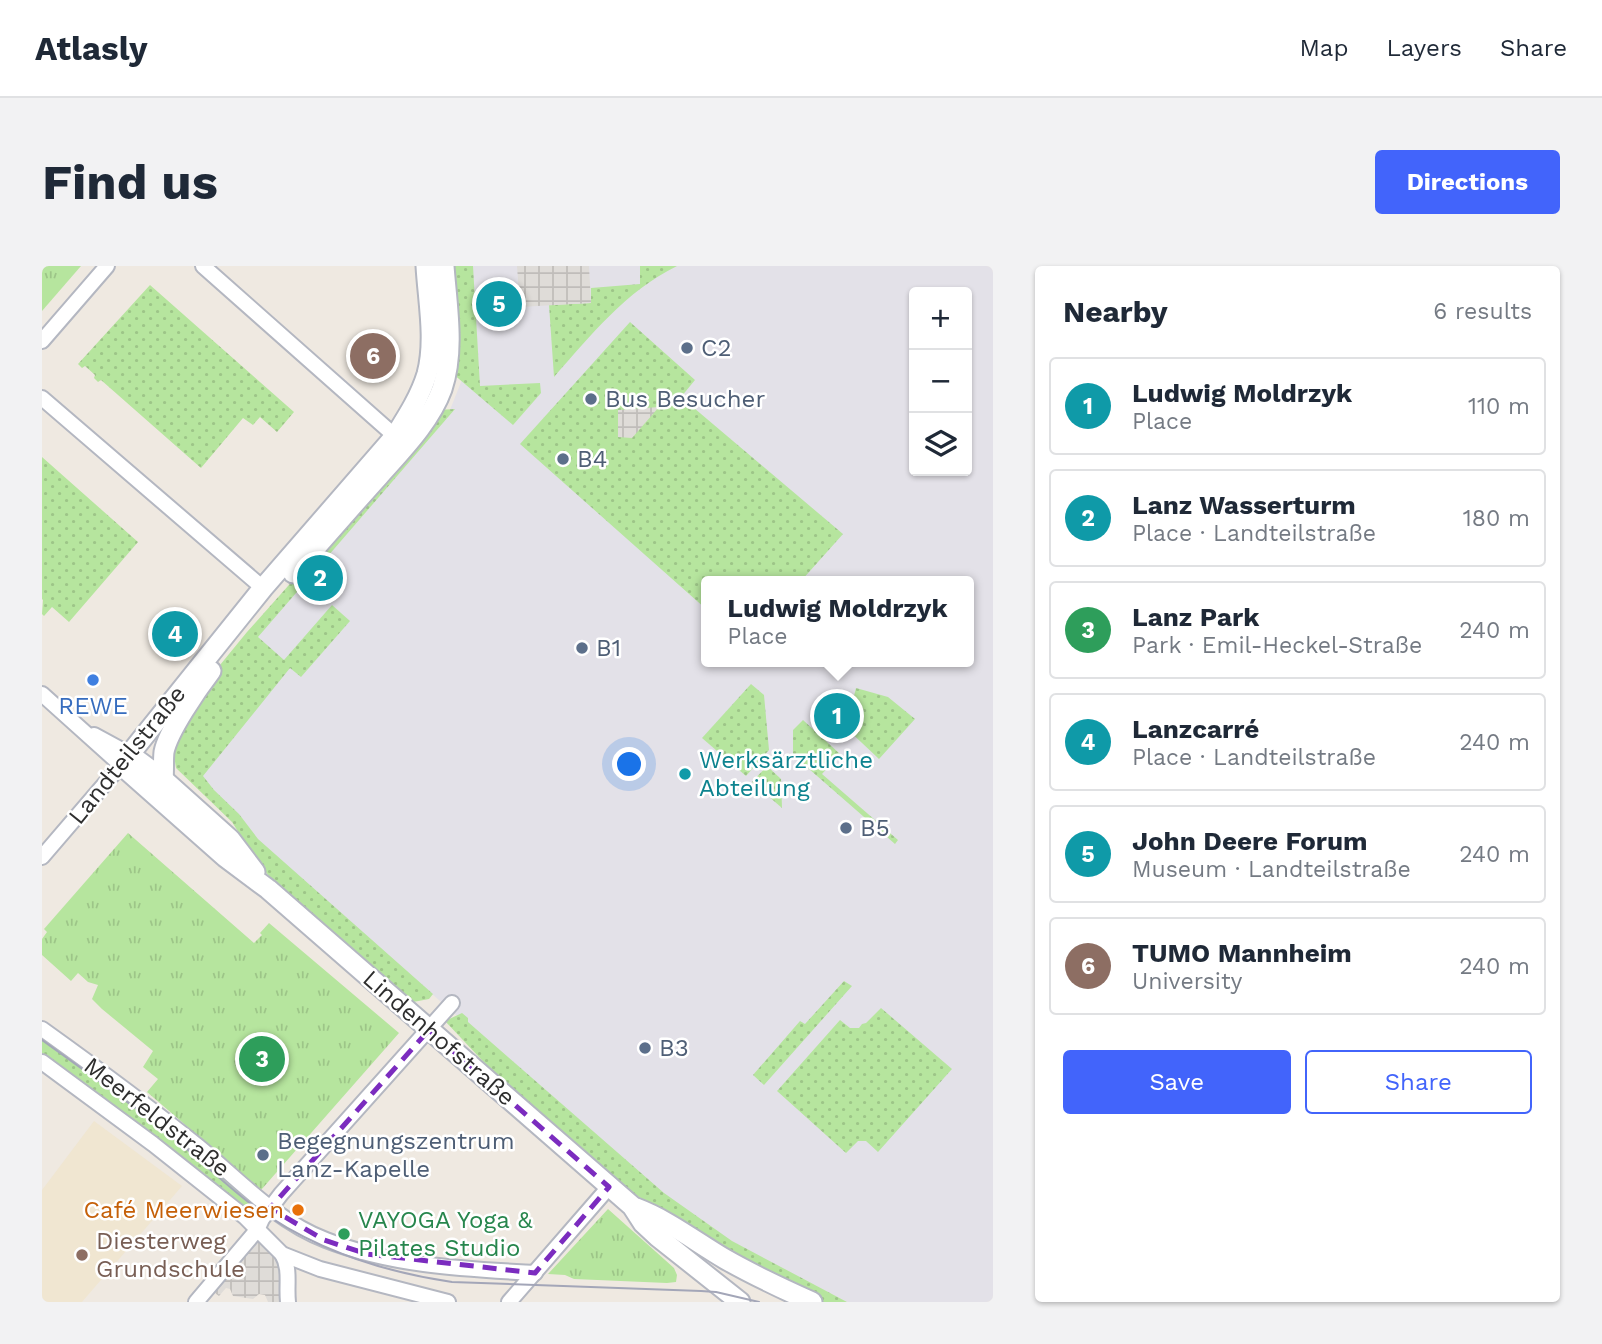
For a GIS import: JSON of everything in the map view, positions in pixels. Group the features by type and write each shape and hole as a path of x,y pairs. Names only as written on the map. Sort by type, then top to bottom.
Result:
{"street":[{"path":"42,341 107,266"},
{"path":"202,266 395,436"},
{"name":"Landteilstraße","path":"42,857 125,760 263,588 395,436 410,413 428,371 430,347 426,266"},
{"name":"Landteilstraße","path":"163,779 164,752 168,739 203,681 234,640 406,445 427,417 442,388 449,344 444,266"},
{"path":"42,398 263,588"},
{"name":"Lindenhofstraße","path":"42,694 83,730 125,760 225,857 268,889 632,1206"},
{"name":"Lindenhofstraße","path":"125,760 163,779 230,839 268,889"},
{"path":"196,1302 257,1230 270,1208 452,1003"},
{"name":"Meerfeldstraße","path":"42,1029 165,1119 270,1208 324,1240 367,1254 417,1264 535,1273"},
{"name":"Meerfeldstraße","path":"42,1062 153,1144 245,1217 282,1254"},
{"path":"509,1302 609,1187"},
{"path":"632,1206 643,1223 740,1302"},
{"path":"632,1206 651,1213 736,1265 812,1302"},
{"path":"282,1254 288,1269 288,1302"},
{"path":"282,1254 320,1269 448,1302"}],"highlighted area":[{"path":"429,1030 609,1187 535,1273 367,1254 324,1240 270,1208"}],"shaded area":[{"path":"465,266 993,266 993,1302 847,1302 732,1242 662,1195 257,841 189,771 256,636 448,415 463,377"},
{"path":"517,266 589,266 591,303 520,307"},
{"path":"659,407 632,438 618,437 618,410"},
{"name":"Diesterweg Grundschule","path":"94,1121 182,1186 82,1302 42,1302 42,1190"},
{"path":"257,1230 282,1254 283,1302 268,1302 265,1295 259,1294 253,1299 233,1296 230,1289 226,1288 219,1296 208,1288"}],"green space":[{"path":"42,266 81,266 42,311"},
{"path":"451,266 473,266 480,386 540,383 541,393 513,425 452,373"},
{"path":"640,266 677,266 625,301 554,377 549,305 591,303 591,288 640,284"},
{"path":"150,285 294,412 277,432 260,417 253,425 243,418 201,468 101,380 98,382 85,366 82,368 78,364"},
{"path":"630,322 695,380 681,397 843,534 805,576 701,576 701,605 520,444"},
{"path":"455,409 258,637 284,660 332,605 350,621 301,677 290,668 203,776 239,814 258,839 433,994 429,999 413,1002 276,884 258,863 232,822 176,768 174,755 180,732 220,665 438,410"},
{"path":"42,457 138,542 69,622 52,607 44,616 42,614"},
{"path":"751,684 764,695 769,750 746,776 702,738"},
{"path":"856,688 888,697 915,719 879,759 844,726 857,712 859,702 854,696"},
{"path":"803,720 840,754 822,774 898,840 895,844 793,755 793,730"},
{"path":"767,766 781,779 782,808 752,782"},
{"path":"128,833 254,943 269,923 399,1033 261,1190 147,1092 158,1079 143,1067 153,1051 92,999 98,985 88,982 78,973 71,981 42,955 42,939 47,932 44,929"},
{"path":"844,981 852,986 764,1085 753,1075 800,1021 805,1024"},
{"path":"881,1008 952,1069 878,1152 866,1141 858,1141 846,1153 777,1091 840,1020 850,1028 859,1028"},
{"path":"462,1013 468,1018 468,1022 664,1193 732,1241 847,1302 821,1302 733,1254 616,1183 527,1108 445,1021"},
{"path":"42,1029 191,1148 249,1202 266,1214 257,1230 42,1062"},
{"path":"608,1209 674,1268 676,1282 574,1279 565,1275 548,1274"}],"tram line":[{"path":"42,1040 180,1143 247,1201 294,1232 344,1255 397,1271 452,1282 701,1291 759,1302"}],"place":[{"name":"John Deere Forum","path":"499,304"},
{"name":"C2","path":"687,348"},
{"name":"TUMO Mannheim","path":"373,356"},
{"name":"Bus Besucher","path":"591,399"},
{"name":"B4","path":"563,459"},
{"name":"Lanz Wasserturm","path":"320,578"},
{"name":"Lanzcarré","path":"175,634"},
{"name":"B1","path":"582,648"},
{"name":"REWE","path":"93,680"},
{"name":"Ludwig Moldrzyk","path":"837,716"},
{"name":"Werksärztliche Abteilung","path":"685,774"},
{"name":"B5","path":"846,828"},
{"name":"B3","path":"645,1048"},
{"name":"Lanz Park","path":"262,1059"},
{"name":"Begegnungszentrum Lanz-Kapelle","path":"263,1155"},
{"name":"Café Meerwiesen","path":"298,1210"},
{"name":"VAYOGA Yoga & Pilates Studio","path":"344,1234"},
{"name":"Diesterweg Grundschule","path":"82,1255"}]}
